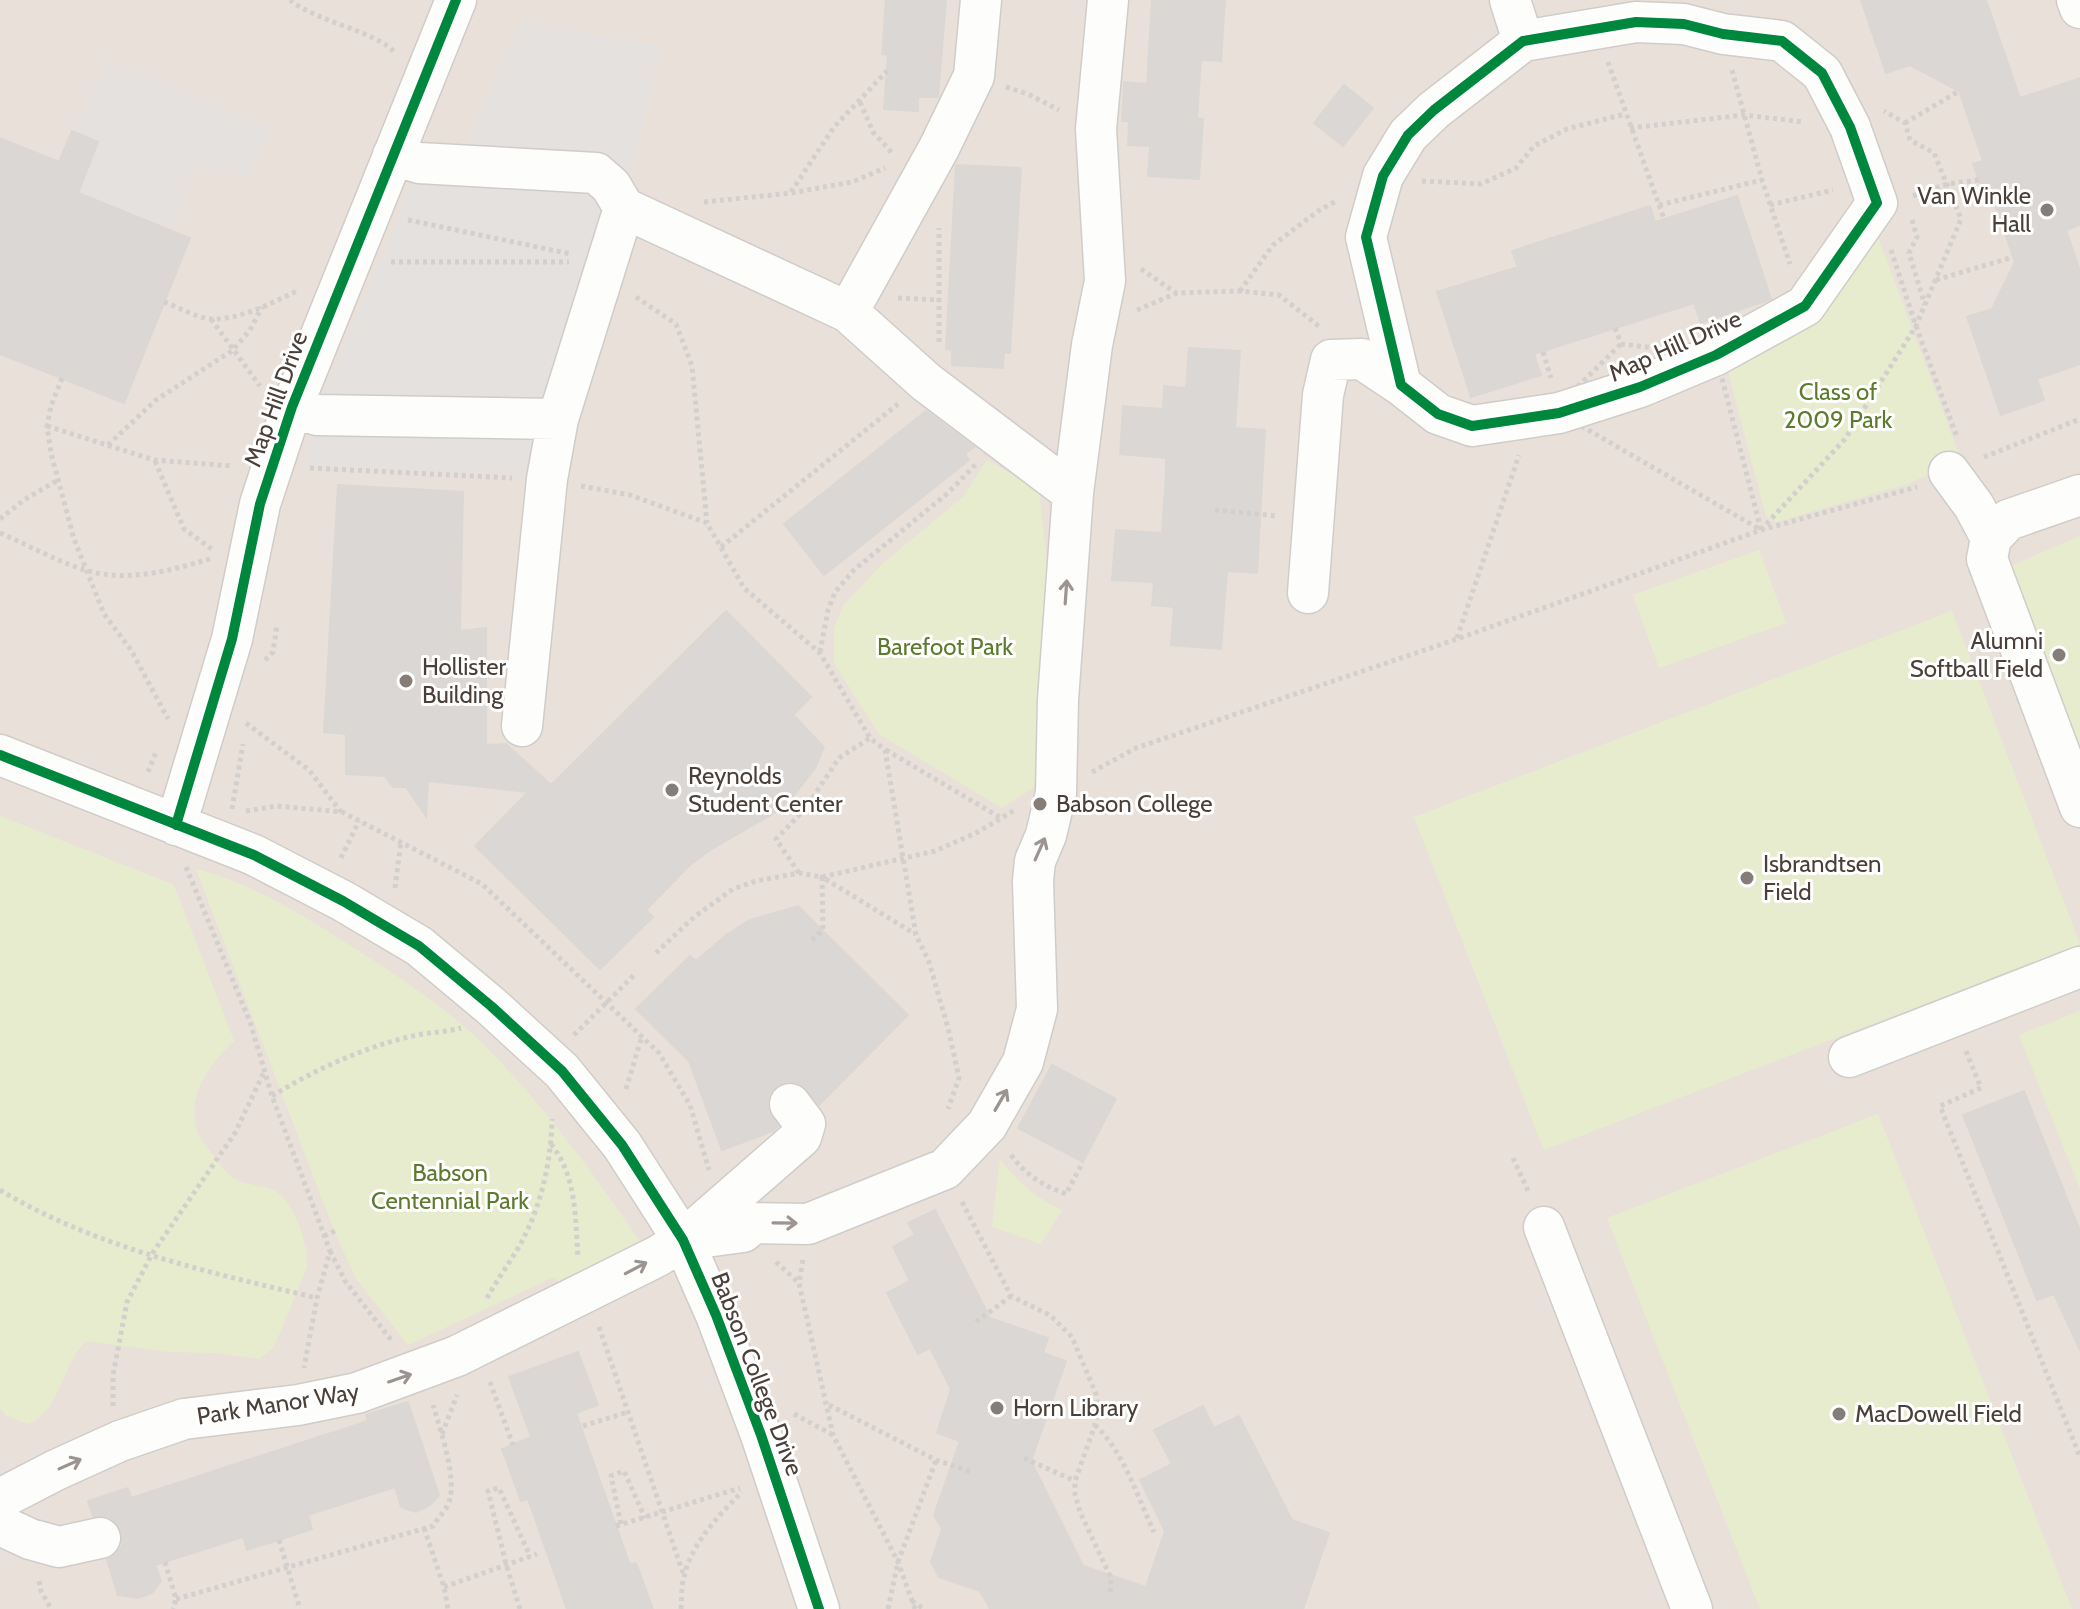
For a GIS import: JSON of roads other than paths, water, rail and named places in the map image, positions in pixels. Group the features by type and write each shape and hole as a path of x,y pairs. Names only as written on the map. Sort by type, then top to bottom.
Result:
{"street":[{"name":"Map Hill Drive","path":"177,813 232,639 254,530 272,467 280,402 357,244 456,0"},
{"path":"848,312 939,148 974,76 981,0"},
{"path":"683,1240 743,1232 753,1223 808,1224 945,1169 987,1125 1023,1062 1037,1009 1035,861 1046,835 1056,793 1058,700 1073,493 1092,345 1105,281 1096,129 1108,0"},
{"path":"1401,385 1366,237 1383,176 1408,135 1434,110 1523,41 1510,0"},
{"path":"2077,0 2080,8"},
{"name":"Map Hill Drive","path":"1308,593 1323,395 1331,360 1362,359 1438,414 1472,426 1546,415 1640,387 1716,355 1805,306 1873,192 1866,118 1822,73 1782,41 1659,22 1596,27 1523,41"},
{"path":"393,155 419,163 596,173 611,186 624,208 848,312 926,382 1073,493"},
{"path":"522,726 547,479 558,419 624,208"},
{"path":"280,402 317,415 558,419"},
{"path":"1958,468 1991,538"},
{"path":"2080,495 2008,520 1991,538 1987,559 2080,807"},
{"name":"Babson College Drive","path":"0,755 177,813 343,901 419,946 562,1071 622,1145 683,1240 716,1315 761,1435 819,1609"},
{"path":"1849,1057 2080,967"},
{"path":"683,1240 801,1137 805,1124 790,1104"},
{"path":"1544,1227 1692,1609"},
{"name":"Park Manor Way","path":"0,1499 120,1441 184,1419 298,1405 357,1393 416,1372 588,1293 683,1240"},
{"path":"0,1525 30,1539 59,1547 100,1538"}],"place":[{"name":"Van Winkle Hall","path":"2047,210"},
{"name":"Alumni Softball Field","path":"2059,655"},
{"name":"Hollister Building","path":"406,681"},
{"name":"Reynolds Student Center","path":"672,790"},
{"name":"Babson College","path":"1040,804"},
{"name":"Isbrandtsen Field","path":"1747,878"},
{"name":"Horn Library","path":"997,1408"},
{"name":"MacDowell Field","path":"1839,1414"}],"park label":[{"name":"Class of 2009 Park","path":"1838,406"},
{"name":"Barefoot Park","path":"945,647"},
{"name":"Babson Centennial Park","path":"450,1187"}]}
